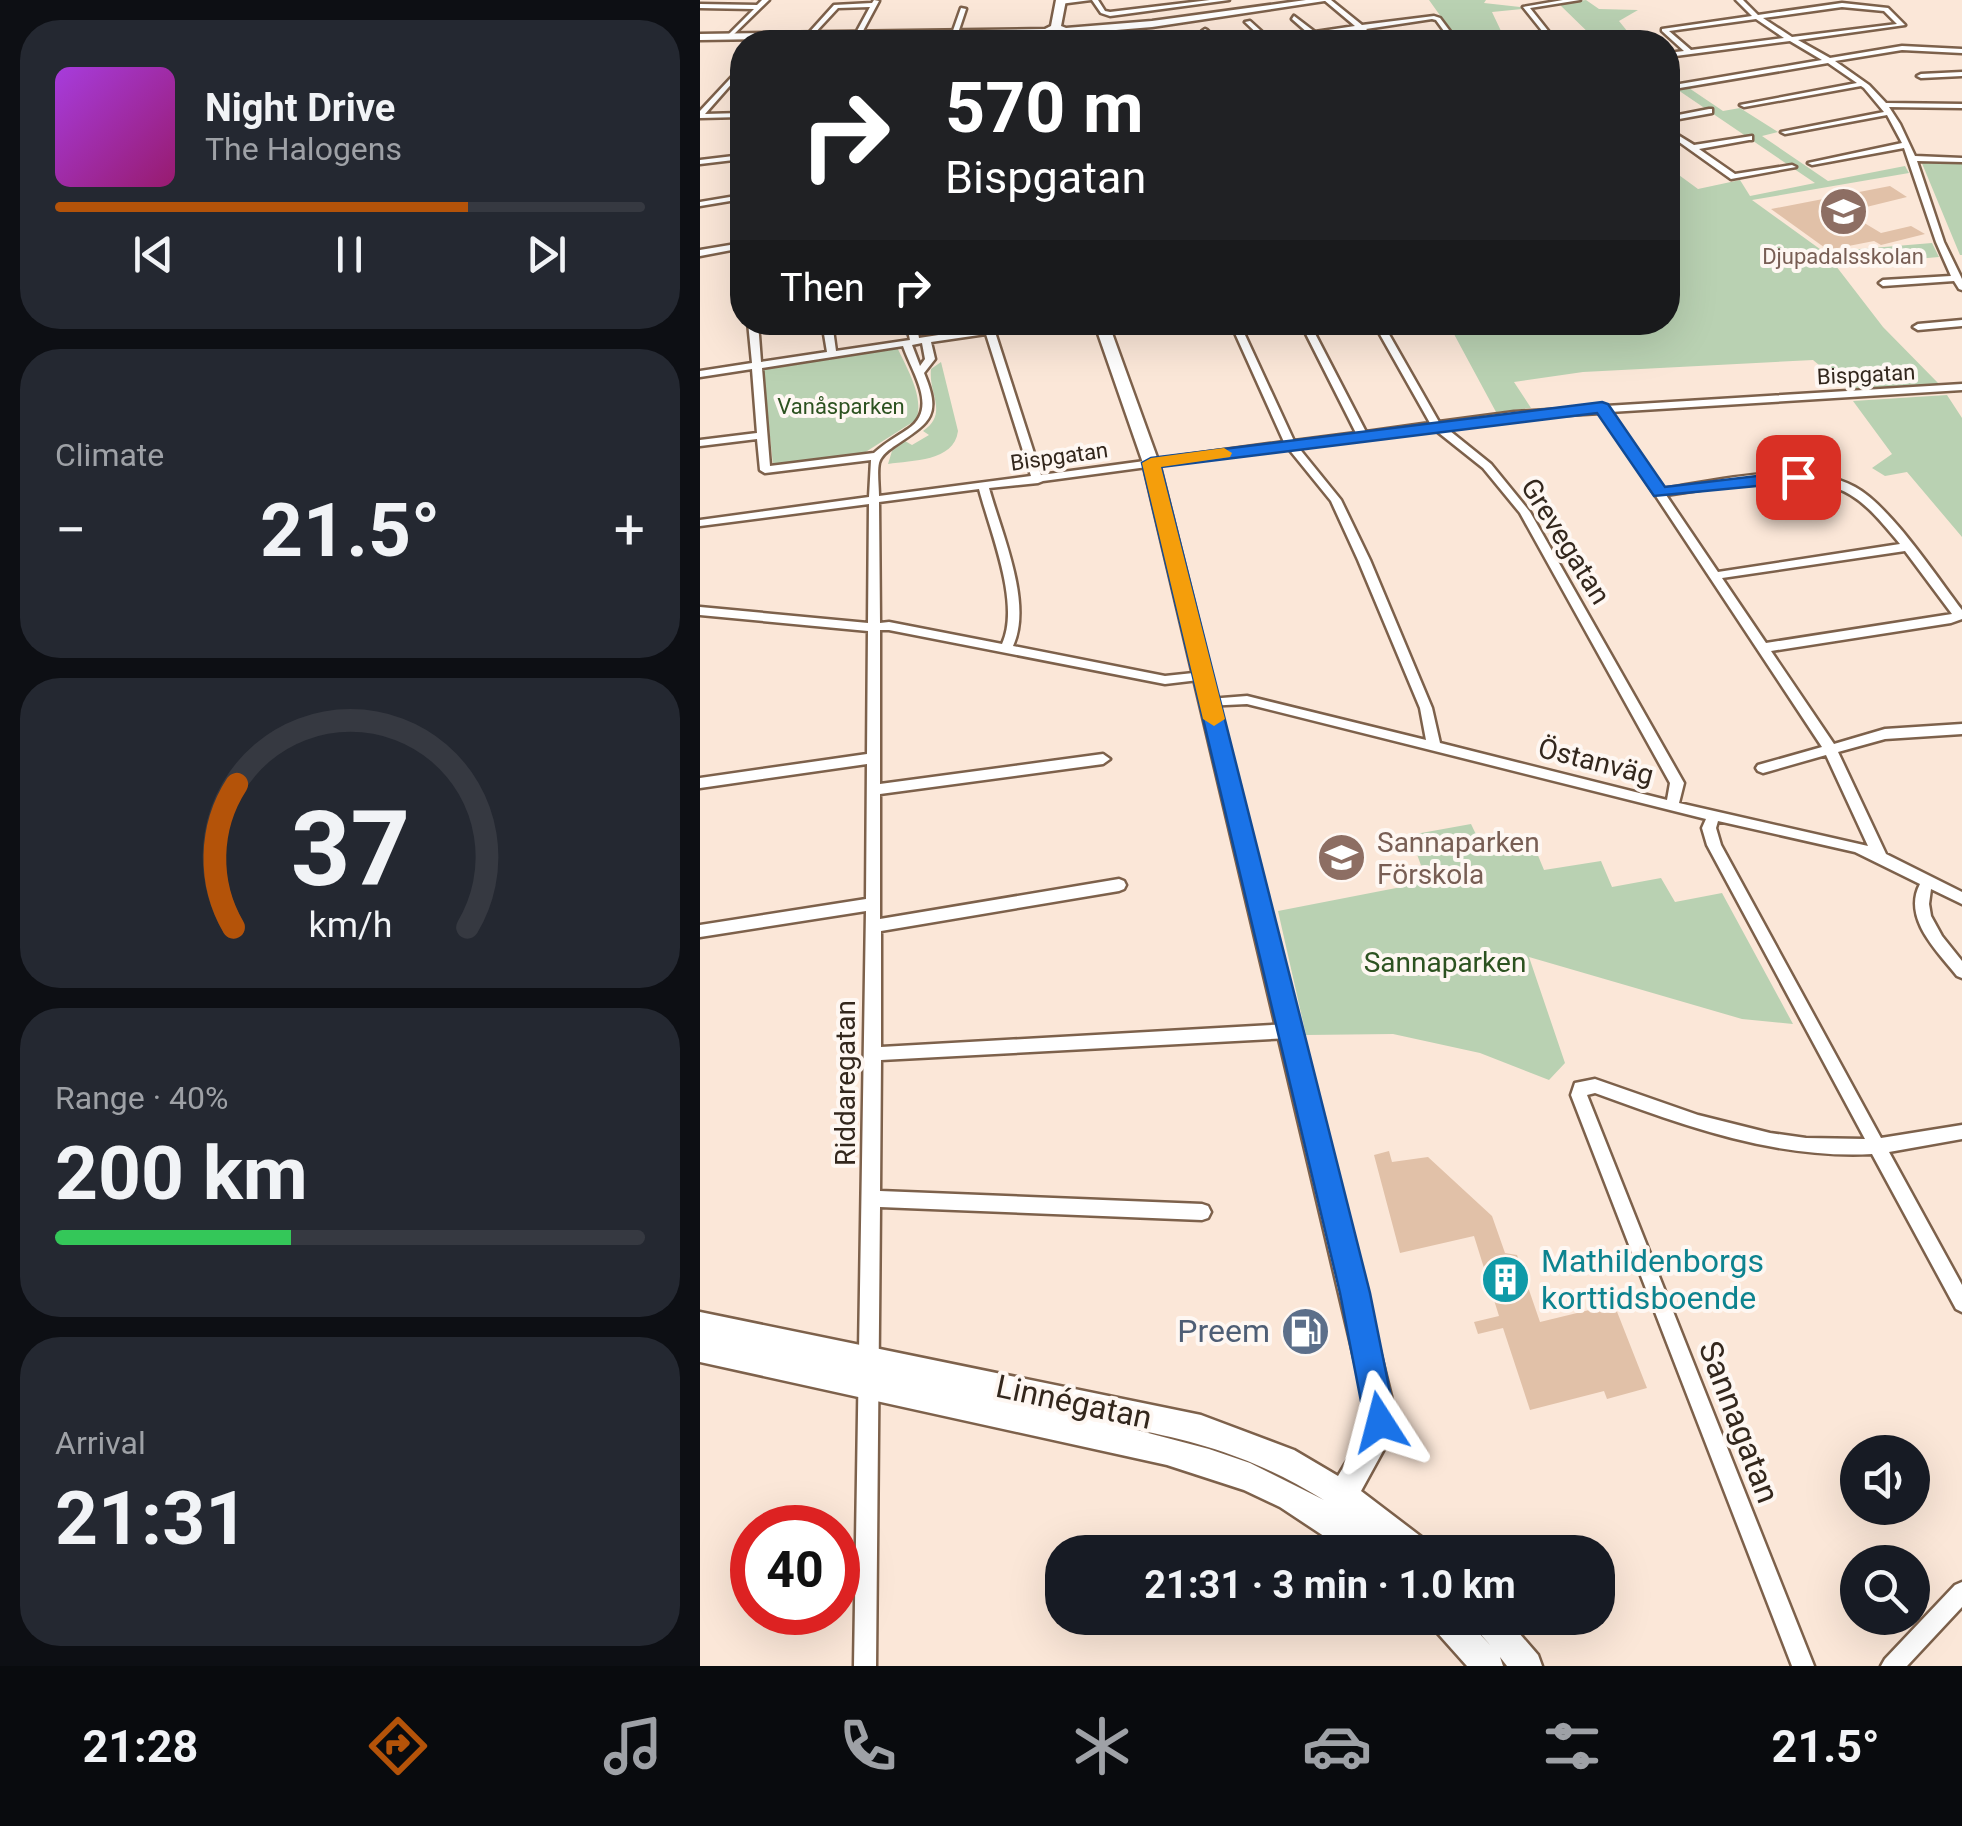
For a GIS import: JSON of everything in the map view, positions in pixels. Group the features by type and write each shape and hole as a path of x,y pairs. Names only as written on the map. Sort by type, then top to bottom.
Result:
{"street":[{"path":"736,30 766,0"},
{"path":"1056,30 1060,1 1091,0 1110,14 1226,0"},
{"path":"1094,30 1326,0 1364,30"},
{"path":"1544,30 1525,8 1577,0"},
{"path":"1738,0 1754,16 1830,60 1862,84 1886,109 1906,146 1959,282 1883,283"},
{"path":"815,30 836,6 875,3"},
{"path":"861,30 875,3"},
{"path":"700,6 758,7"},
{"path":"1666,30 1822,6 1886,9 1903,24 1867,32 1680,53"},
{"path":"955,30 963,9"},
{"path":"1294,18 1308,30"},
{"path":"1345,30 1436,18 1446,30"},
{"path":"1248,22 1257,30"},
{"path":"700,37 730,36"},
{"path":"1680,43 1689,52"},
{"path":"1680,86 1912,46 1962,51"},
{"path":"1922,76 1962,74"},
{"path":"1744,105 1862,84"},
{"path":"700,115 730,86"},
{"path":"1784,132 1886,109 1962,106"},
{"path":"1680,116 1709,111"},
{"path":"700,115 730,115"},
{"path":"1692,148 1748,138"},
{"path":"1680,140 1734,177 1792,167"},
{"path":"1812,163 1906,146"},
{"path":"700,162 730,158"},
{"path":"1912,158 1962,160"},
{"path":"700,204 730,199"},
{"path":"700,253 730,248"},
{"path":"1918,327 1962,323"},
{"path":"754,335 765,470 876,456 927,417 929,404 921,372 911,363 916,341"},
{"path":"829,335 832,353"},
{"path":"914,335 930,359 921,372"},
{"path":"700,374 945,335"},
{"path":"991,335 1038,480"},
{"path":"1106,335 1151,463 1380,1408 1375,1440 1336,1506"},
{"path":"1240,335 1290,444 1336,500 1426,708 1434,747"},
{"path":"1311,335 1362,434"},
{"name":"Grevegatan","path":"1384,335 1436,425 1487,466 1525,512 1678,783 1672,806"},
{"name":"Bispgatan","path":"700,523 1362,434 1602,407 1962,387"},
{"path":"1602,407 1829,747 1879,854"},
{"path":"700,442 762,435"},
{"path":"874,501 876,456"},
{"path":"1660,492 1798,477 1848,487 1861,496 1958,616 1763,648"},
{"path":"983,486 1015,611 1014,639 1006,649"},
{"name":"Riddaregatan","path":"865,1666 874,1054 874,501"},
{"path":"1715,576 1905,548"},
{"path":"700,610 889,626 1165,680 1202,676"},
{"name":"Östanväg","path":"1209,702 1247,700 1879,854 1962,898"},
{"path":"1763,768 1885,734 1962,729"},
{"path":"700,783 873,758"},
{"path":"874,790 1103,759"},
{"path":"1714,815 1710,828 1714,845 1962,1302"},
{"path":"1929,880 1920,892 1918,906 1962,972"},
{"path":"873,926 1119,885"},
{"path":"700,931 873,904"},
{"path":"874,1054 1290,1030"},
{"name":"Sannagatan","path":"1803,1666 1579,1095 1580,1088 1594,1086 1711,1125 1764,1138 1821,1147 1876,1147"},
{"path":"1876,1147 1962,1132"},
{"path":"872,1198 1202,1212"},
{"name":"Linnégatan","path":"700,1325 1191,1456 1336,1506 1388,1535"},
{"name":"Linnégatan","path":"700,1349 869,1371"},
{"name":"Linnégatan","path":"1336,1506 1358,1535"},
{"path":"1892,1666 1962,1592"},
{"path":"1461,1635 1488,1666"},
{"path":"1502,1635 1528,1666"}],"green space":[{"path":"1429,0 1486,0 1484,3 1522,9 1492,12 1501,30 1450,30"},
{"path":"1586,0 1599,9 1638,10 1619,21 1626,30 1586,30 1559,4"},
{"path":"1686,86 1723,111 1740,108 1778,132 1762,136 1828,181 1905,166 1909,173 1752,200 1824,252 1932,243 1939,257 1836,266 1883,327 1939,384 1850,391 1813,360 1583,372 1514,382 1531,408 1496,412 1454,335 1680,335 1680,176 1698,189 1740,180 1750,196 1815,183 1680,91 1680,87"},
{"path":"1921,161 1962,162 1962,255 1960,255"},
{"name":"Vanåsparken","path":"897,347 916,392 916,420 864,453 773,465 763,371 768,367"},
{"path":"941,362 958,431 955,441 949,449 930,458 888,464 892,451 905,441 912,445 929,435 923,431 931,424 936,410 931,369"},
{"path":"1947,395 1962,418 1962,537 1907,472 1885,476 1872,468 1892,454 1853,401"},
{"name":"Sannaparken","path":"1471,824 1483,849 1532,841 1544,870 1601,861 1612,887 1661,878 1675,902 1722,893 1793,1024 1742,1019 1529,957 1565,1063 1549,1080 1480,1053 1393,1034 1306,1035 1278,911 1427,882 1410,835"}],"building":[{"path":"1890,186 1907,197 1846,212 1881,233 1911,226 1925,234 1881,245 1874,241 1828,250 1771,209"},
{"name":"Mathildenborgs korttidsboende","path":"1389,1151 1392,1162 1428,1157 1492,1216 1505,1253 1517,1255 1540,1322 1614,1304 1647,1388 1607,1399 1604,1391 1530,1410 1503,1328 1478,1334 1474,1322 1499,1316 1474,1236 1400,1253 1374,1155"}],"slow traffic":[{"path":"1214,719 1151,463 1224,453"}],"place":[{"name":"Djupadalsskolan","path":"1843,212"},
{"name":"Sannaparken Förskola","path":"1342,858"},
{"name":"Mathildenborgs korttidsboende","path":"1506,1279"},
{"name":"Preem","path":"1305,1331"}],"route":[{"path":"1380,1422 1355,1293 1151,463 1454,422 1602,407 1660,492 1798,477"}]}
